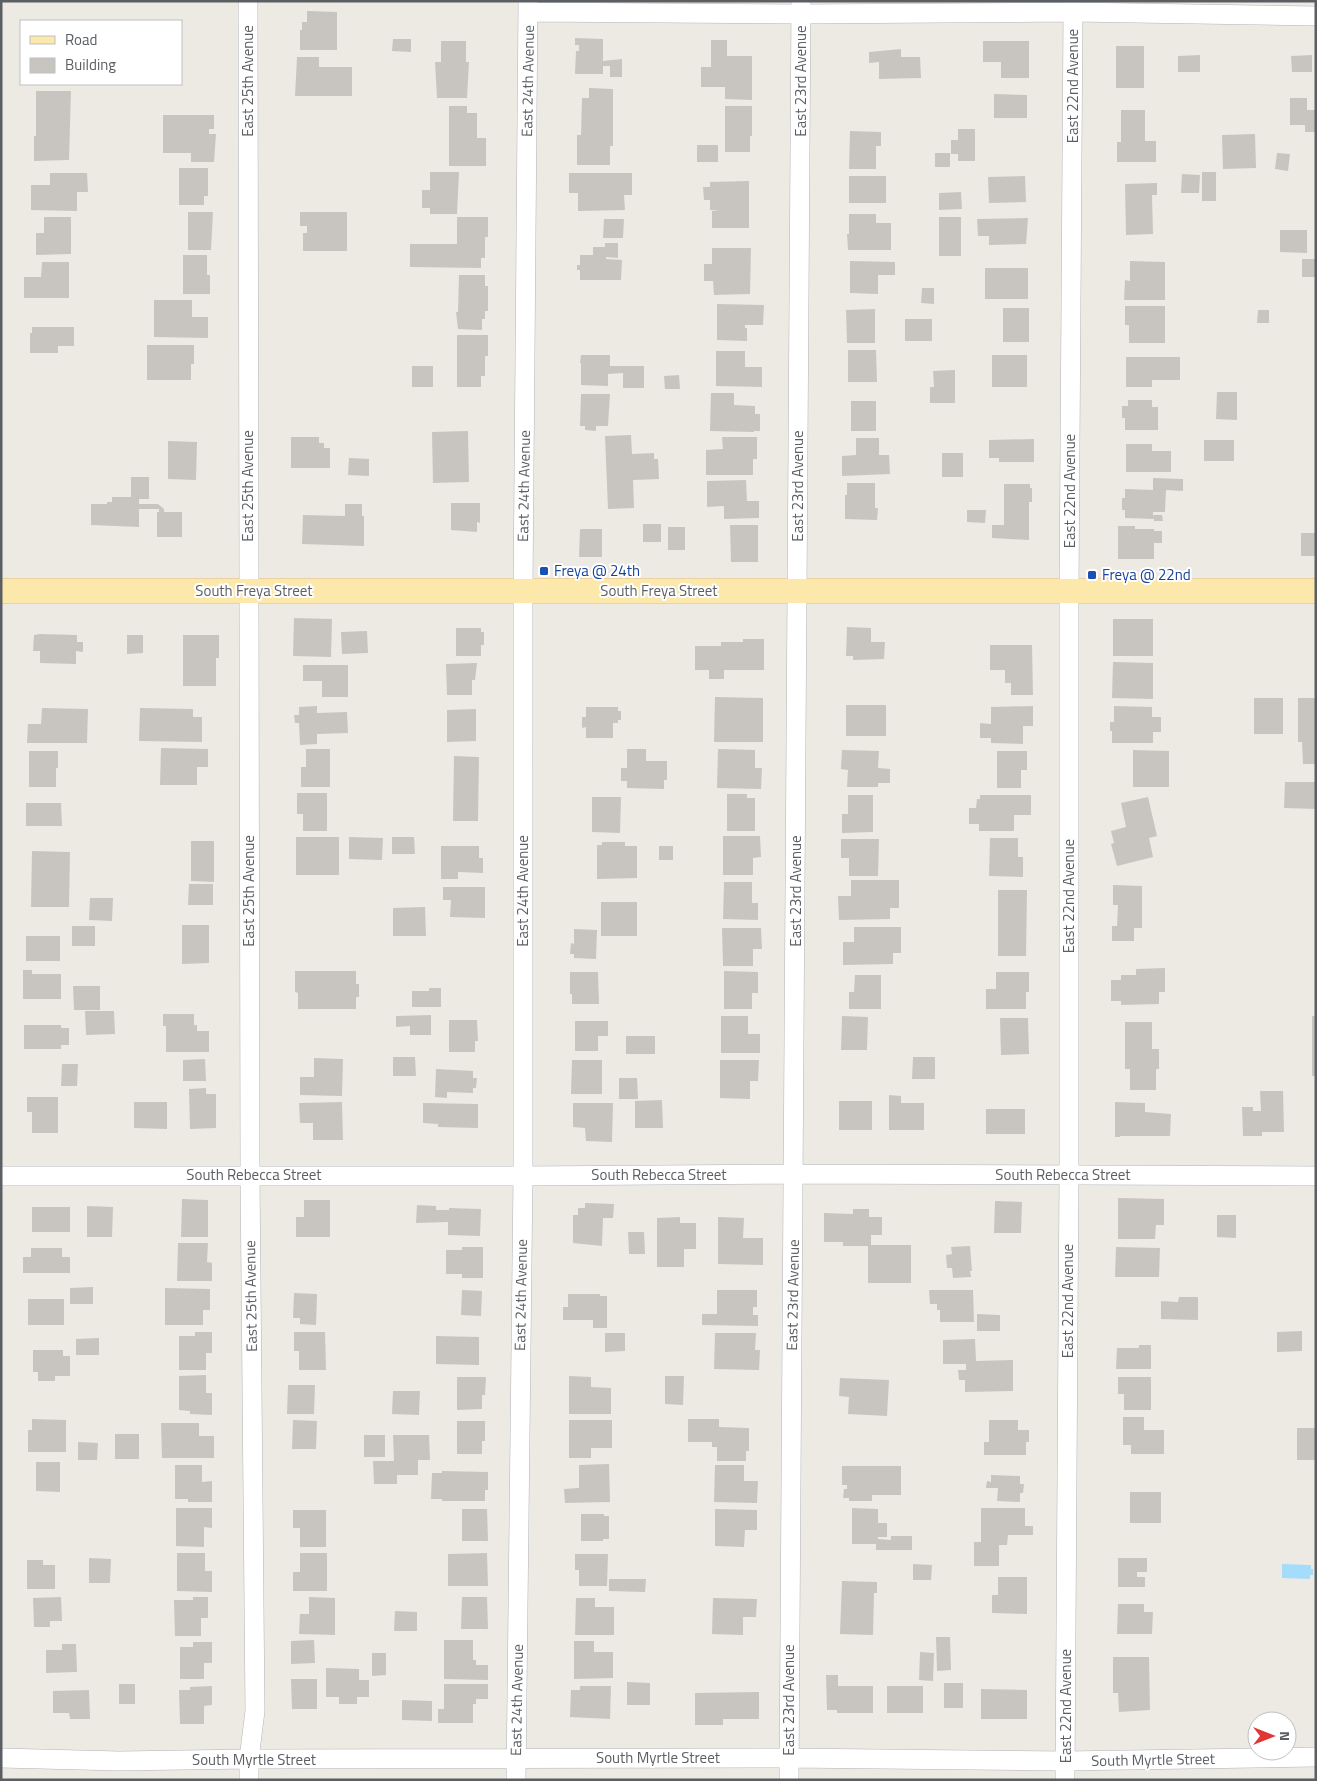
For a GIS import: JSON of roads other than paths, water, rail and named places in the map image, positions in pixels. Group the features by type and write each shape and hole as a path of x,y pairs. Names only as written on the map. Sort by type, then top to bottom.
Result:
{"main road":[{"name":"South Freya Street","path":"1,591 1316,591"}],"street":[{"name":"East 25th Avenue","path":"248,1 250,1175 255,1711 249,1759 249,1780"},
{"path":"528,7 801,8 1316,16"},
{"name":"East 24th Avenue","path":"516,1780 523,1176 523,591 528,7"},
{"name":"East 23rd Avenue","path":"789,1780 801,8"},
{"name":"East 22nd Avenue","path":"1065,1771 1073,12"},
{"name":"South Rebecca Street","path":"1,1176 794,1174 1316,1176"},
{"name":"South Myrtle Street","path":"1,1758 119,1761 789,1758 1065,1771 1316,1757"}],"water":[{"path":"1282,1564 1311,1565 1313,1575 1310,1575 1310,1579 1282,1578"}],"place":[{"name":"Freya @ 24th","path":"544,571"},
{"name":"Freya @ 22nd","path":"1092,575"}]}
